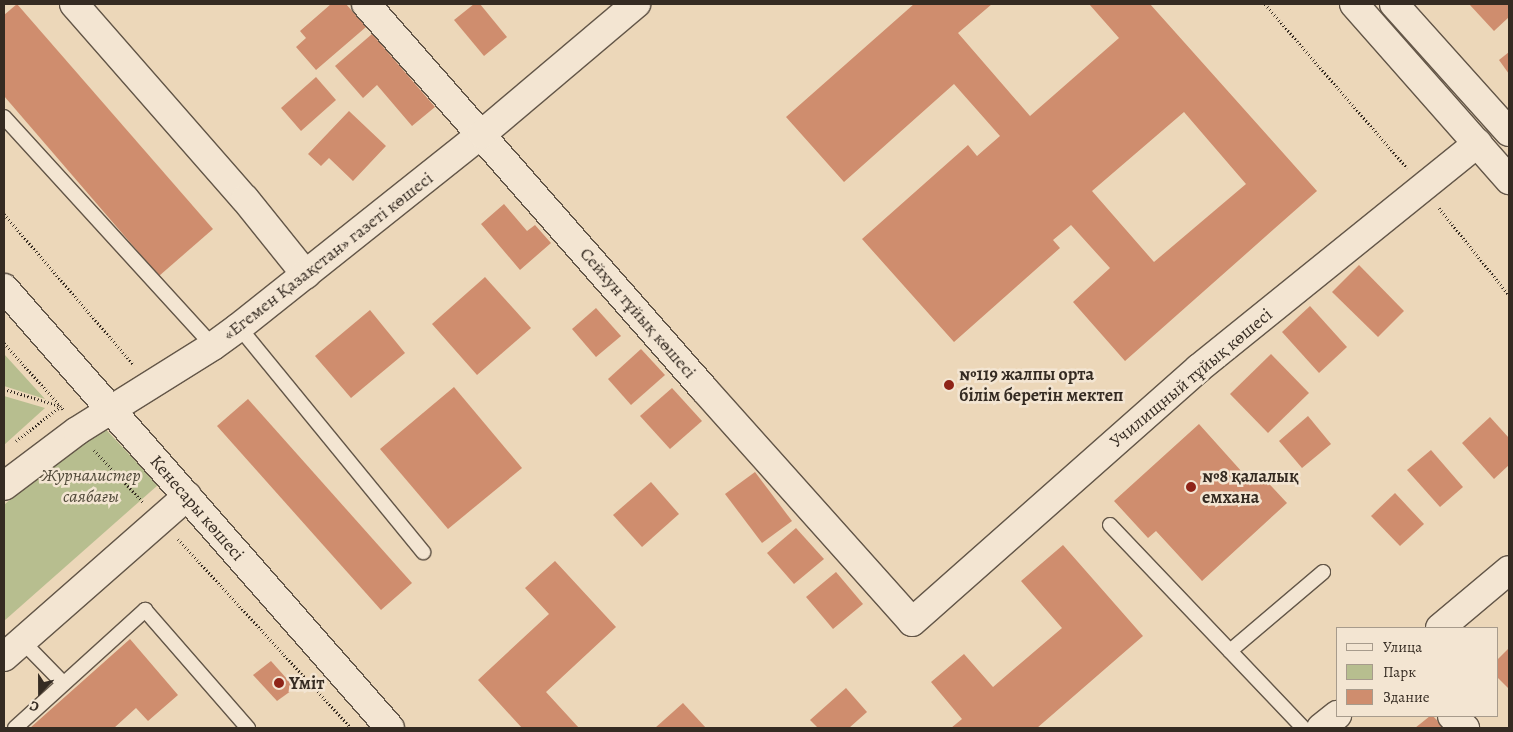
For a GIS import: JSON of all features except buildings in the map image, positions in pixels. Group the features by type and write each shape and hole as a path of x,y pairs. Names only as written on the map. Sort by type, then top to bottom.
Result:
{"street":[{"path":"74,4 245,199 306,275"},
{"name":"Сейхун тұйық көшесі","path":"366,4 704,389 912,622"},
{"name":"«Егемен Қазақстан» газеті көшесі","path":"4,486 77,431 214,346 239,328 482,134 636,4"},
{"path":"1354,4 1509,180"},
{"path":"1394,4 1509,132"},
{"path":"1484,151 1509,193"},
{"name":"Училищный тұйық көшесі","path":"912,622 1199,368 1423,188 1484,151"},
{"name":"Кенесары көшесі","path":"4,288 390,728"},
{"path":"13,649 187,496"},
{"path":"1441,627 1509,570"},
{"path":"1321,728 1336,716"},
{"path":"1453,717 1465,728"}],"lane":[{"path":"4,117 214,346"},
{"path":"239,328 423,552"},
{"path":"1110,525 1303,728"},
{"path":"1230,651 1323,572"},
{"path":"15,728 145,610 248,728"},
{"path":"13,649 63,684"}],"path":[{"path":"1265,4 1423,188 1509,295"},
{"path":"4,214 151,385"},
{"path":"4,389 61,406 11,445"}],"green space":[{"path":"4,354 45,399 4,386"},
{"path":"4,396 45,408 4,445"},
{"name":"Журналистер саябағы","path":"98,421 158,485 4,621 4,505"}],"place":[{"name":"№119 жалпы орта білім беретін мектеп","path":"949,385"},
{"name":"№8 қалалық емхана","path":"1191,487"},
{"name":"Үміт","path":"279,683"}]}
